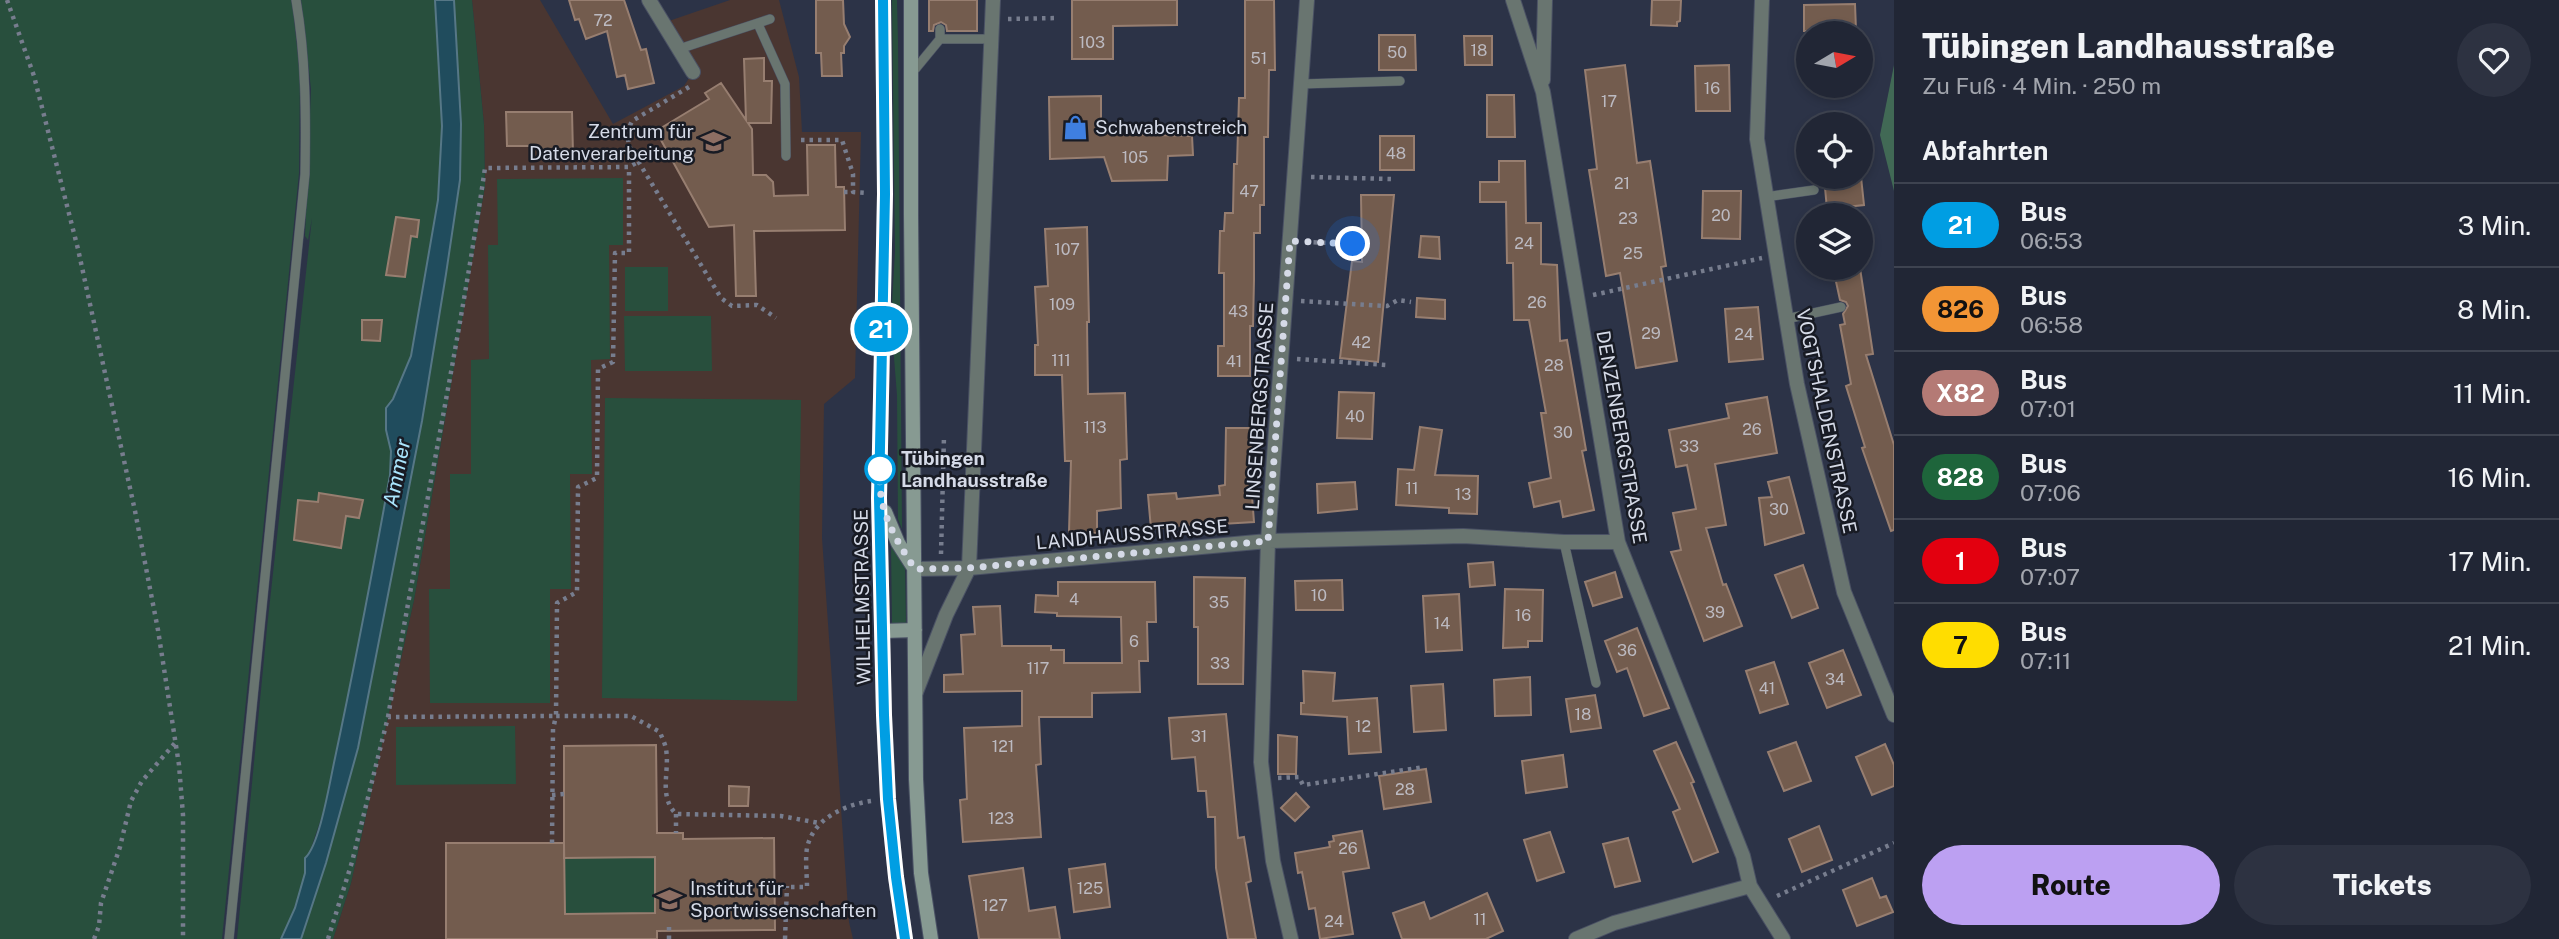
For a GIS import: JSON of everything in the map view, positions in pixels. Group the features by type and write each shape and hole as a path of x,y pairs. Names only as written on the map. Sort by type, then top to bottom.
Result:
{"main road":[{"name":"WILHELMSTRASSE","path":"883,0 885,194 879,498 888,799 905,939"},
{"path":"911,0 916,779 920,859 930,939"},
{"path":"879,498 890,529 915,569"},
{"path":"883,631 915,630"}],"street":[{"path":"649,0 693,72"},
{"path":"915,693 946,615 969,568 993,0"},
{"name":"LINSENBERGSTRASSE","path":"1291,939 1273,861 1261,762 1268,541 1307,0"},
{"name":"DENZENBERGSTRASSE","path":"1513,0 1543,92 1618,542 1743,856 1750,886 1783,939"},
{"path":"1543,92 1545,0"},
{"name":"VOGTSHALDENSTRASSE","path":"1762,0 1757,139 1797,384 1844,593 1894,715"},
{"name":"LANDHAUSSTRASSE","path":"915,569 969,568 1268,541 1463,536 1618,542"},
{"path":"1576,939 1614,923 1750,886"}],"lane":[{"path":"229,939 305,174 306,88 302,33 296,0"},
{"path":"679,50 770,19"},
{"path":"758,23 785,85 786,156"},
{"path":"911,74 940,34 993,39"},
{"path":"1301,84 1400,82"},
{"path":"1765,197 1814,190"},
{"path":"1786,319 1841,307"},
{"path":"1564,542 1596,683"}],"path":[{"path":"7,0 34,76 93,314 156,617 183,815 183,939"},
{"path":"993,19 1058,19"},
{"path":"693,72 689,87 632,121 627,132 629,146 721,298 732,306 757,305 776,318"},
{"path":"807,140 842,140 852,174 853,192"},
{"path":"328,939 352,862 388,717 465,302 485,167 629,167 638,162"},
{"path":"552,843 557,603 577,592 578,487 597,478 597,369 613,362 615,253 629,253 629,167"},
{"path":"1294,177 1391,179"},
{"path":"845,192 885,194"},
{"path":"1290,241 1353,244"},
{"path":"1578,298 1774,255"},
{"path":"1286,300 1387,306 1398,300 1411,302"},
{"path":"1282,358 1387,365"},
{"path":"940,569 944,436"},
{"path":"388,717 631,716 660,732 666,755 666,796 668,806 676,814 781,816 819,823"},
{"path":"94,939 99,926 101,903 120,848 131,801 142,781 175,742"},
{"path":"657,755 666,755"},
{"path":"1278,778 1298,777 1303,785 1424,767"},
{"path":"552,795 564,794"},
{"path":"774,887 807,887 807,848 819,823 839,810 862,802"},
{"path":"676,814 676,833"},
{"path":"1762,903 1894,844"},
{"path":"785,939 787,886"},
{"path":"669,927 669,939"}],"shaded area":[{"path":"472,0 540,0 613,124 684,86 693,72 663,23 730,0 779,0 799,77 802,132 861,132 855,378 824,404 822,538 849,922 853,939 333,939 351,883 414,600 485,186 484,125"}],"green space":[{"path":"0,0 292,0 300,75 299,173 222,939 0,939"},
{"path":"301,0 435,0 442,126 438,200 411,356 393,399 386,408 386,430 391,451 390,475 362,631 324,810 304,869 295,908 281,939 237,939 267,628 312,218 308,240 305,236 311,89"},
{"path":"454,0 472,0 484,125 485,186 414,600 351,883 333,939 301,939 326,863 358,748 422,421 446,274 460,180 461,124"},
{"path":"892,0 897,0 898,40 902,529 898,519 897,395 891,320 895,252"},
{"path":"1894,65 1894,191 1880,135"},
{"path":"623,178 623,245 609,245 610,359 591,360 592,474 570,474 571,589 550,589 550,703 430,703 429,589 450,589 450,474 471,474 471,360 489,359 488,245 498,245 497,179"},
{"path":"625,267 668,267 668,311 625,311"},
{"path":"624,316 711,316 712,371 625,371"},
{"path":"605,398 801,400 797,701 602,698"},
{"path":"891,545 905,564 906,625 892,623"},
{"path":"515,726 516,784 396,785 396,727"},
{"path":"655,857 655,913 565,914 564,858"}],"water":[{"name":"Ammer","path":"435,0 454,0 461,124 460,180 422,421 358,748 326,863 301,939 281,939 295,908 305,873 305,858 320,826 327,796 390,475 391,451 386,430 386,408 393,399 411,356 438,200 442,126"}],"building":[{"path":"569,0 624,0 641,50 646,49 654,83 628,89 625,75 617,77 607,31 586,39 579,19 575,20"},
{"path":"816,0 843,0 844,24 850,37 844,46 844,53 841,53 842,76 822,76 821,53 816,53"},
{"path":"929,0 977,0 977,31 947,31 946,25 941,22 934,25 933,31 929,31"},
{"path":"1072,0 1177,0 1177,25 1113,26 1113,59 1072,59"},
{"path":"1245,0 1274,0 1275,70 1269,70 1268,137 1264,137 1264,205 1260,205 1260,233 1254,233 1250,376 1218,376 1218,346 1224,346 1224,273 1219,273 1220,231 1224,231 1225,213 1233,213 1239,98 1245,98"},
{"path":"1652,0 1681,0 1680,21 1677,26 1651,25"},
{"path":"1855,4 1856,21 1804,21 1804,5"},
{"path":"1379,35 1415,35 1416,70 1379,70"},
{"path":"1464,36 1492,36 1492,65 1465,65"},
{"path":"764,58 764,81 772,81 771,123 748,123 752,129 753,175 766,175 773,182 774,196 808,195 807,145 835,145 836,187 844,187 845,230 754,231 756,296 736,296 734,225 709,227 656,131 709,99 705,93 721,83 746,120 744,59"},
{"path":"1625,65 1637,163 1650,161 1666,266 1661,267 1677,361 1636,368 1620,273 1606,276 1589,170 1597,169 1585,70"},
{"path":"1729,65 1730,111 1696,111 1695,66"},
{"path":"1487,95 1514,95 1515,137 1487,137"},
{"path":"1101,96 1101,127 1121,134 1192,136 1193,155 1168,156 1167,180 1112,181 1104,157 1050,159 1049,97"},
{"path":"506,112 572,112 573,154 538,154 538,146 507,146"},
{"path":"1380,136 1414,136 1414,170 1380,170"},
{"path":"1499,161 1525,161 1526,223 1541,223 1541,264 1557,265 1560,341 1567,340 1586,450 1582,451 1594,510 1563,517 1560,501 1534,507 1529,483 1551,478 1541,413 1546,413 1529,320 1514,320 1513,263 1507,263 1506,202 1480,202 1480,182 1499,182"},
{"path":"1825,189 1862,189 1864,203 1826,203"},
{"path":"1703,191 1741,191 1740,239 1702,238"},
{"path":"1361,195 1394,195 1378,362 1340,358 1352,261 1362,262"},
{"path":"396,217 419,220 417,237 411,236 405,277 386,275"},
{"path":"1087,227 1088,394 1125,393 1127,459 1120,460 1121,508 1097,511 1097,533 1069,532 1071,461 1065,461 1062,375 1035,375 1035,345 1038,345 1035,287 1048,286 1045,229"},
{"path":"1421,236 1439,237 1440,259 1419,257"},
{"path":"1836,280 1862,280 1873,354 1866,355 1894,445 1894,530 1891,531 1862,448 1865,447 1846,386 1851,384 1840,325 1845,324 1843,314 1848,306 1840,300"},
{"path":"1417,298 1445,300 1445,319 1416,317"},
{"path":"1758,307 1763,359 1729,362 1725,309"},
{"path":"362,320 382,320 380,341 362,340"},
{"path":"1339,392 1374,393 1372,439 1337,438"},
{"path":"1767,397 1777,453 1715,464 1726,525 1706,528 1723,585 1726,584 1742,626 1704,641 1671,552 1681,550 1673,513 1696,509 1687,465 1676,467 1669,430 1729,418 1726,404"},
{"path":"1420,427 1442,430 1435,475 1478,476 1477,514 1449,513 1449,508 1396,505 1398,469 1414,470"},
{"path":"1226,428 1252,428 1251,483 1254,522 1222,522 1151,529 1148,495 1176,493 1177,499 1220,495 1219,486 1225,485"},
{"path":"1789,477 1804,533 1765,545 1759,498 1772,497 1768,482"},
{"path":"1355,482 1357,509 1318,513 1317,484"},
{"path":"319,493 363,500 359,518 346,516 341,548 294,540 298,500 318,502"},
{"path":"1493,562 1495,585 1470,587 1468,564"},
{"path":"1803,565 1818,608 1792,618 1775,575"},
{"path":"1615,572 1622,597 1593,606 1585,582"},
{"path":"1194,577 1245,578 1243,684 1198,684 1198,627 1194,627"},
{"path":"1342,580 1343,610 1296,610 1295,581"},
{"path":"1058,582 1155,582 1156,622 1147,622 1148,661 1139,661 1140,692 1092,693 1092,717 1039,717 1041,764 1036,765 1041,837 963,842 960,800 967,799 964,728 1022,726 1022,691 944,692 944,675 963,674 961,635 975,634 973,607 1000,606 1002,646 1051,646 1051,650 1064,650 1064,663 1122,663 1121,617 1057,616 1057,613 1035,612 1036,595 1058,596"},
{"path":"1505,589 1543,590 1542,641 1528,641 1528,647 1503,648"},
{"path":"1459,594 1462,650 1426,652 1423,596"},
{"path":"1637,628 1669,708 1644,716 1627,668 1617,672 1605,641"},
{"path":"1843,650 1861,695 1827,708 1809,663"},
{"path":"1774,662 1788,704 1760,713 1746,671"},
{"path":"1303,671 1335,673 1333,701 1377,698 1381,752 1349,754 1347,717 1301,714 1301,703 1304,703"},
{"path":"1530,677 1531,715 1495,716 1494,680"},
{"path":"1443,684 1446,730 1414,732 1411,686"},
{"path":"1595,695 1601,728 1571,732 1566,699"},
{"path":"1226,714 1238,838 1244,837 1251,881 1246,883 1256,939 1228,939 1216,868 1215,817 1208,817 1206,791 1198,791 1195,757 1172,759 1169,718"},
{"path":"1278,735 1297,737 1296,774 1278,774"},
{"path":"1676,742 1694,782 1691,783 1718,852 1693,862 1673,812 1680,809 1654,751"},
{"path":"1796,742 1811,781 1784,791 1768,752"},
{"path":"1885,744 1894,765 1894,786 1872,795 1856,757"},
{"path":"656,745 657,833 683,833 683,839 774,838 775,930 657,931 657,939 446,939 446,843 564,843 564,746","holes":["655,857 655,913 565,914 564,858"]},
{"path":"1563,755 1567,787 1526,793 1522,761"},
{"path":"1426,769 1431,802 1384,809 1379,776"},
{"path":"729,786 749,787 748,806 729,806"},
{"path":"1296,793 1309,807 1295,821 1281,808"},
{"path":"1819,826 1832,860 1802,872 1789,839"},
{"path":"1362,831 1369,868 1343,872 1353,934 1320,939 1315,908 1309,909 1302,872 1298,873 1295,853 1330,847 1329,842 1334,841 1333,836"},
{"path":"1550,832 1564,872 1537,881 1524,840"},
{"path":"1628,838 1640,881 1615,887 1603,844"},
{"path":"1105,864 1110,907 1074,912 1069,869"},
{"path":"1023,868 1029,911 1055,907 1060,939 979,939 969,876"},
{"path":"1872,878 1880,898 1886,896 1893,912 1857,926 1843,890"},
{"path":"1487,893 1503,931 1486,939 1402,939 1393,913 1424,902 1430,919"}],"bus line":[{"name":"21","path":"883,0 885,194 879,498 884,715 888,799 905,939"}],"place":[{"name":"Schwabenstreich","path":"1075,127"},
{"name":"Zentrum für Datenverarbeitung","path":"714,142"},
{"name":"Tübingen Landhausstraße","path":"880,469"},
{"name":"Institut für Sportwissenschaften","path":"670,899"}],"route":[{"path":"880,469 879,498 890,529 915,569 969,568 1268,541 1290,241 1353,244"}]}
